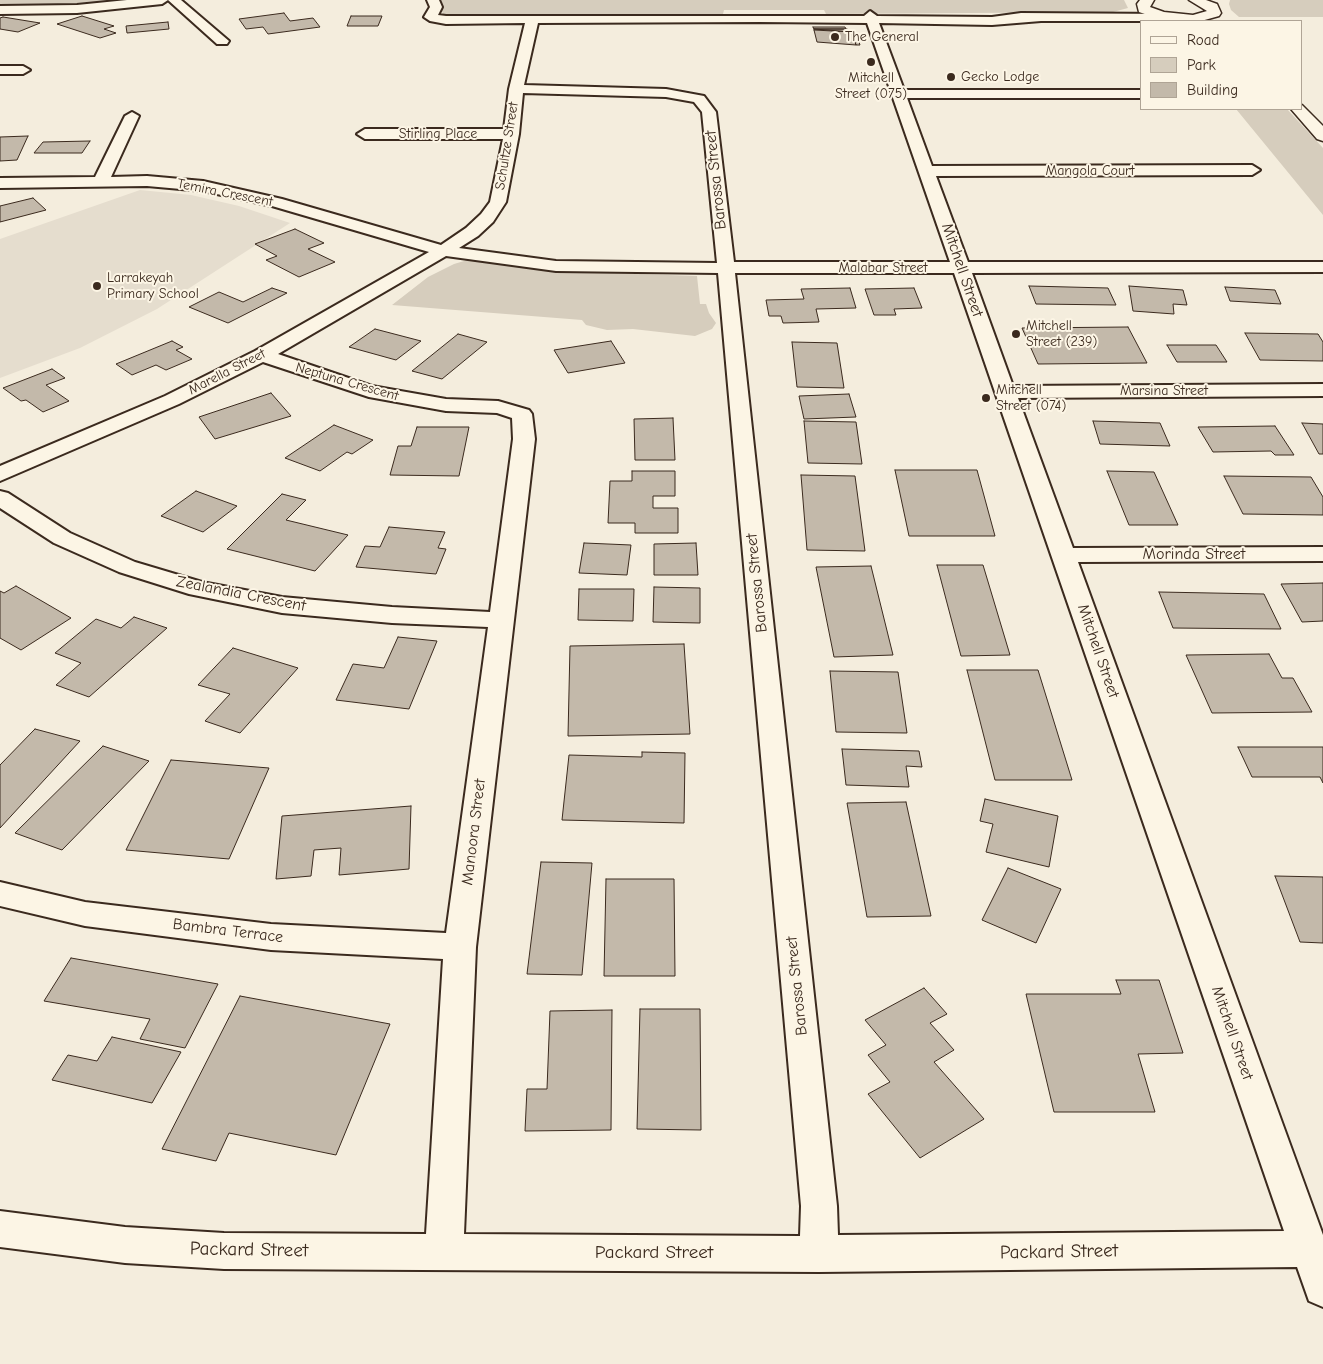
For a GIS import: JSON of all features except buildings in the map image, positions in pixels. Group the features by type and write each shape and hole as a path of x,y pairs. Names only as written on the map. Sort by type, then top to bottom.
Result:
{"street":[{"path":"0,10 77,9 162,0"},
{"path":"174,0 222,41"},
{"path":"433,0 436,6 430,17 446,20 760,18 867,14 992,21 1037,18 1200,19 1216,10"},
{"path":"1195,0 1216,10"},
{"path":"1113,18 1139,15 1144,3 1154,14 1178,19"},
{"path":"760,18 867,14"},
{"name":"Mitchell Street","path":"867,14 927,171 1323,1288"},
{"name":"Schultze Street","path":"444,251 472,232 487,218 498,202 511,134 516,88 532,20"},
{"path":"0,70 24,70"},
{"name":"Barossa Street","path":"516,88 666,93 699,99 709,112 819,1206 819,1254"},
{"path":"897,94 1140,94"},
{"path":"1300,110 1323,136"},
{"path":"101,180 132,116"},
{"name":"Stirling Place","path":"365,134 511,134"},
{"name":"Mangola Court","path":"927,171 1252,170"},
{"name":"Temira Crescent","path":"0,183 101,180 176,183 231,191 444,251"},
{"name":"Malabar Street","path":"444,251 556,266 726,268 1323,267"},
{"name":"Marella Street","path":"0,474 172,400 262,355 444,251"},
{"name":"Neptuna Crescent","path":"262,355 369,391 446,406 498,407 522,414"},
{"name":"Marsina Street","path":"1004,392 1323,390"},
{"name":"Manoora Street","path":"444,1252 460,947 524,439 522,414"},
{"name":"Zealandia Crescent","path":"0,498 62,538 127,567 198,589 282,605 392,615 501,620"},
{"name":"Morinda Street","path":"1064,554 1323,554"},
{"name":"Bambra Terrace","path":"0,894 85,914 271,938 460,947"},
{"name":"Packard Street","path":"0,1229 125,1245 224,1252 819,1254 1309,1249"}],"shaded area":[{"name":"Larrakeyah Primary School","path":"140,190 191,195 239,206 290,223 157,309 80,348 0,378 0,239"}],"green space":[{"path":"0,0 147,0 85,5 0,8"},
{"path":"438,0 1124,0 1128,8 1113,12 826,14 824,10 724,10 723,14 481,14 479,18 447,17 443,14"},
{"path":"1230,0 1323,0 1323,17 1239,17 1231,10"},
{"path":"1237,110 1288,110 1323,148 1323,215"},
{"path":"471,259 552,271 697,276 700,304 706,304 709,313 716,323 712,329 695,336 633,329 607,330 586,325 582,320 392,305 428,277 454,264"}],"place":[{"name":"The General","path":"835,37"},
{"name":"Mitchell Street (075)","path":"871,62"},
{"name":"Gecko Lodge","path":"951,77"},
{"name":"Larrakeyah Primary School","path":"97,286"},
{"name":"Mitchell Street (239)","path":"1016,334"},
{"name":"Mitchell Street (074)","path":"986,398"}]}
